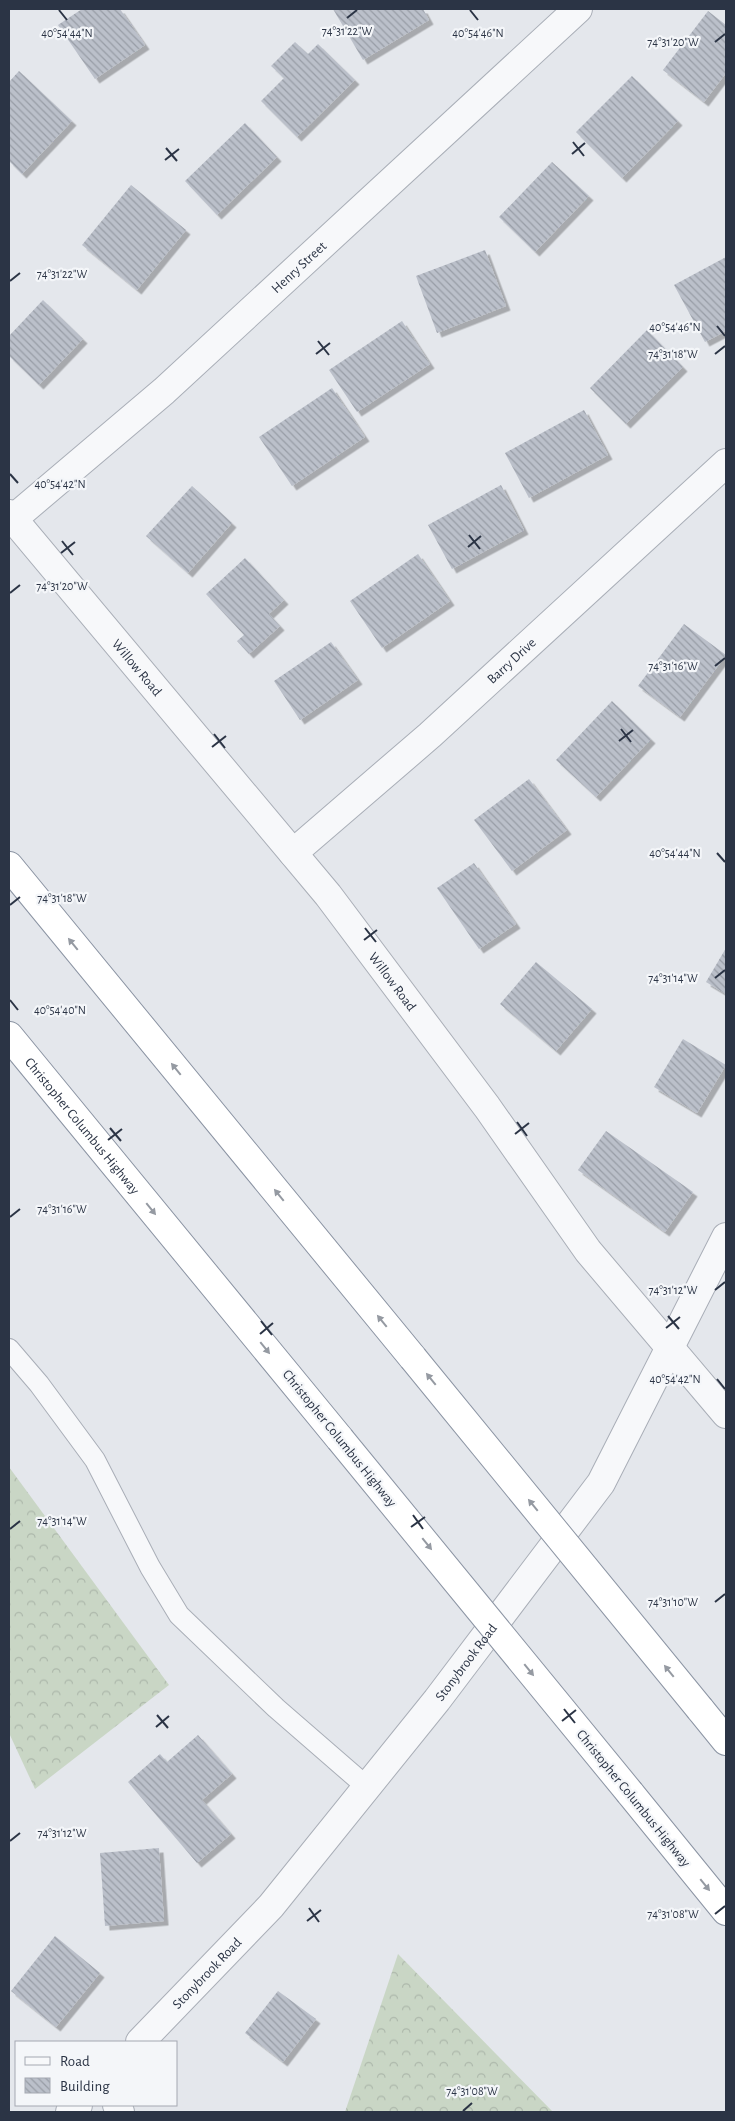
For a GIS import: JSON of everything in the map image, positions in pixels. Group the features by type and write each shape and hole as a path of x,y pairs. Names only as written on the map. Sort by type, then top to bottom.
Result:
{"highway":[{"path":"9,866 726,1741"},
{"name":"Christopher Columbus Highway","path":"9,1036 726,1912"}],"street":[{"name":"Henry Street","path":"11,516 164,392 578,9"},
{"name":"Barry Drive","path":"292,853 430,735 726,463"},
{"name":"Willow Road","path":"11,516 328,895 488,1107 588,1251 726,1414"},
{"name":"Stonybrook Road","path":"141,2041 271,1906 437,1700 601,1483 726,1236"}],"lane":[{"path":"9,1349 39,1384 94,1460 150,1567 179,1615 276,1708 367,1787"}],"green space":[{"path":"9,1467 169,1685 35,1789 9,1733"},
{"path":"398,1954 553,2112 345,2112"}],"building":[{"path":"82,9 120,9 145,45 95,79 58,25"},
{"path":"333,9 423,9 429,20 363,60"},
{"path":"708,11 726,25 726,73 704,102 663,70"},
{"path":"295,42 308,54 318,44 355,80 297,137 261,101 284,78 271,66"},
{"path":"19,71 72,121 22,174 9,161 9,82"},
{"path":"632,76 678,121 622,178 576,132"},
{"path":"245,123 277,157 217,215 185,181"},
{"path":"552,162 589,196 535,252 499,217"},
{"path":"131,185 186,230 137,290 82,245"},
{"path":"485,250 506,306 437,333 416,276"},
{"path":"726,257 726,331 705,342 674,285"},
{"path":"43,300 83,339 39,385 9,356 9,336"},
{"path":"402,321 430,364 357,412 329,370"},
{"path":"647,330 683,367 626,424 590,388"},
{"path":"332,388 365,437 292,486 259,437"},
{"path":"584,410 608,455 529,498 505,453"},
{"path":"501,485 524,530 452,569 428,525"},
{"path":"192,486 232,523 188,573 146,536"},
{"path":"418,554 450,601 382,648 350,601"},
{"path":"245,558 284,600 269,614 280,626 249,654 237,641 244,635 206,594"},
{"path":"684,624 726,655 680,717 638,686"},
{"path":"331,642 358,680 300,720 274,681"},
{"path":"612,701 651,739 596,797 556,760"},
{"path":"529,779 567,830 512,871 474,820"},
{"path":"474,863 516,924 479,949 437,888"},
{"path":"726,948 726,994 706,982"},
{"path":"536,962 592,1009 556,1051 500,1004"},
{"path":"683,1039 726,1065 697,1113 654,1087"},
{"path":"606,1131 693,1192 665,1232 578,1170"},
{"path":"198,1735 232,1774 202,1800 231,1834 197,1863 128,1782 160,1754 167,1762"},
{"path":"159,1848 164,1921 105,1926 100,1853"},
{"path":"55,1936 100,1973 56,2027 11,1991"},
{"path":"278,1991 316,2019 283,2062 245,2033"}]}
